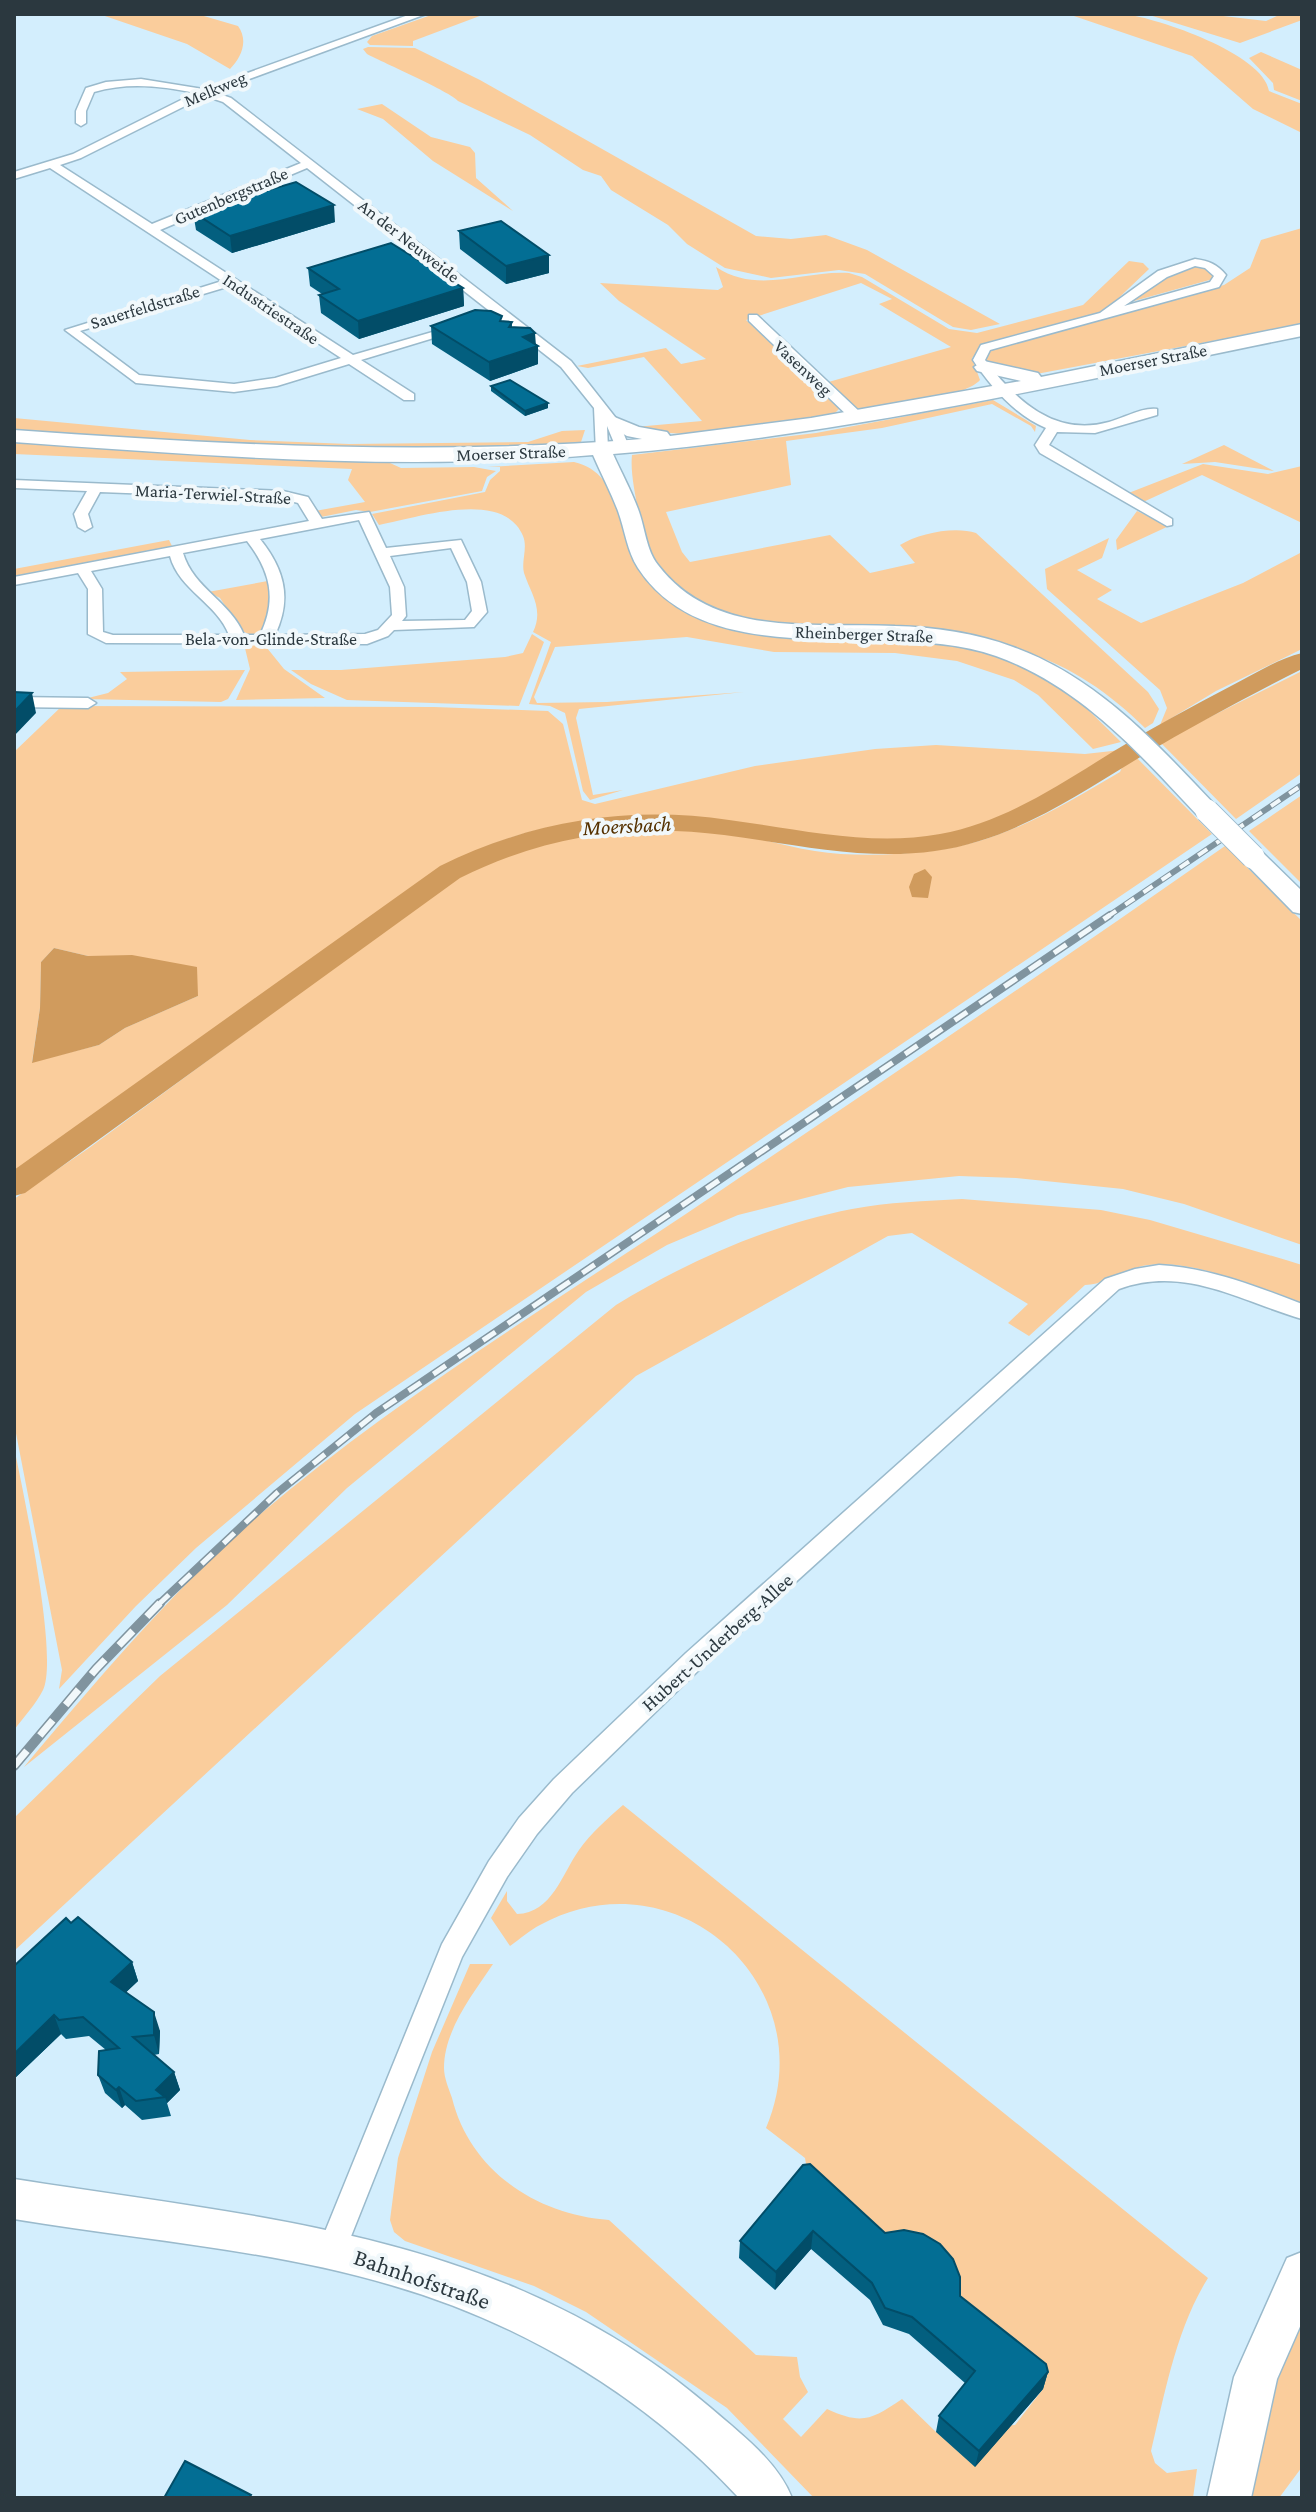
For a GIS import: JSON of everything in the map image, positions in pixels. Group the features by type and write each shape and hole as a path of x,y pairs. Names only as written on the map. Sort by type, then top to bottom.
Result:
{"main road":[{"name":"Moerser Straße","path":"14,436 308,455 611,448 856,416 1302,330"},
{"path":"984,367 1013,376 1065,376"},
{"path":"606,416 634,432 690,439"},
{"name":"Rheinberger Straße","path":"611,448 613,482 628,509"},
{"name":"Rheinberger Straße","path":"611,448 645,563 664,586 692,606 729,620 770,630 912,633 978,643 1034,662 1072,682 1117,720 1302,906"},
{"path":"538,452 583,461 613,482"},
{"name":"Bahnhofstraße","path":"14,2199 332,2249 473,2291 609,2359 686,2415 749,2473 770,2498"},
{"path":"1229,2498 1256,2377 1302,2273"}],"street":[{"name":"Melkweg","path":"14,176 54,166 203,93 421,14"},
{"name":"An der Neuweide","path":"81,123 81,111 94,88 162,85 203,93 239,108 566,364 606,416 611,448"},
{"name":"Gutenbergstraße","path":"151,229 310,163"},
{"name":"Industriestraße","path":"54,166 409,397"},
{"path":"1105,315 1181,264 1203,263 1220,275 1215,284 1105,315 985,348 979,360 1027,413 1053,427 1080,432 1102,430 1152,412"},
{"name":"Sauerfeldstraße","path":"230,282 71,330 136,379 163,384 258,387 350,361"},
{"path":"486,317 502,313"},
{"name":"Vasenweg","path":"753,318 856,416"},
{"path":"350,361 471,322"},
{"path":"606,416 611,448"},
{"path":"1053,427 1042,445 1045,450 1167,522"},
{"name":"Maria-Terwiel-Straße","path":"14,484 299,497 317,522"},
{"path":"85,527 81,514 96,487"},
{"path":"14,581 364,515 397,587 399,616 392,626"},
{"path":"250,535 281,591 279,615 265,639"},
{"name":"Bela-von-Glinde-Straße","path":"82,568 95,589 94,628 101,638 367,639 392,626 469,624 480,612 479,599 456,543 379,553"},
{"path":"175,550 188,578 225,615 238,639"},
{"path":"14,702 88,703"},
{"name":"Hubert-Underberg-Allee","path":"332,2249 451,1952 498,1869 563,1786 694,1660 1112,1284 1139,1273 1173,1272 1209,1280 1302,1312"}],"shaded area":[{"path":"1117,13 1140,17 1184,30 1230,51 1263,77 1269,91 1302,104 1302,133 1253,109 1192,56 1068,14"},
{"path":"99,14 197,14 238,26 243,38 242,49 230,69 187,44"},
{"path":"434,14 485,14 413,41 413,46 370,45 367,42 372,36"},
{"path":"1146,14 1206,14 1266,21 1281,14 1302,14 1302,20 1240,43"},
{"path":"415,48 480,80 756,236 791,239 826,235 867,250 1000,324 971,330 953,327 865,274 839,270 771,278 725,268 687,244 668,225 611,190 601,176 583,170 530,135 367,54 363,49"},
{"path":"1261,52 1302,70 1302,101 1274,90 1273,83 1249,58"},
{"path":"382,104 431,137 470,147 475,153 476,178 513,211 433,161 383,119 357,109"},
{"path":"1302,228 1302,324 1031,375 989,364 986,359 990,350 1224,285 1250,268 1261,240"},
{"path":"1129,261 1143,263 1149,269 1104,312 985,345 972,358 980,380 956,393 917,402 848,407 825,383 951,347 879,304 892,299 861,283 746,320 840,408 833,415 734,431 659,432 635,427 702,421 644,357 588,368 577,366 666,348 681,364 706,359 619,301 600,283 718,290 723,287 716,267 732,275 765,280 849,273 862,277 949,329 977,333 1083,305"},
{"path":"1193,266 1211,270 1213,279 1127,303 1178,268"},
{"path":"993,400 1036,426 1035,432 1031,426 992,404 882,428 786,441 791,485 666,512 682,552 690,562 830,535 870,573 915,563 900,545 917,537 948,531 976,533 1148,692 1159,709 1153,723 1145,728 1089,682 1039,657 984,645 795,629 750,620 710,608 678,589 663,574 652,556 639,515 632,455 816,433"},
{"path":"14,418 250,440 349,444 528,442 562,431 585,430 581,442 573,444 455,448 249,447 14,430"},
{"path":"14,443 390,463 401,468 474,467 496,471 487,477 482,491 370,512 356,510 321,517 315,511 365,502 348,480 352,469 14,454"},
{"path":"1224,445 1274,471 1215,462 1182,464"},
{"path":"574,462 589,468 610,490 618,505 637,568 643,576 663,595 695,615 958,644 1027,665 1077,699 1121,742 1093,749 1038,695 1014,680 957,661 895,653 774,652 687,637 555,647 534,697 537,703 607,702 744,692 579,709 576,718 593,795 623,790 590,800 583,791 565,713 550,706 529,704 551,642 533,632 537,609 524,573 523,536 513,521 497,513 458,510 379,525 372,514 485,492 490,480 500,471 500,467 487,467"},
{"path":"1203,464 1268,474 1302,466 1302,523 1202,475 1141,503 1126,494"},
{"path":"1137,511 1169,526 1117,550 1116,540"},
{"path":"1109,538 1102,558 1077,570 1112,590 1097,599 1141,623 1243,583 1302,552 1302,649 1216,691 1160,725 1167,708 1160,690 1047,589 1045,569"},
{"path":"169,540 172,546 14,576 14,569"},
{"path":"273,580 275,596 263,633 251,635 242,631 220,598 208,592"},
{"path":"532,634 544,642 519,706 347,700 311,684 291,670 341,670 505,657 523,653"},
{"path":"263,643 284,669 325,698 236,700 250,669 244,644"},
{"path":"245,670 228,699 221,702 84,699 108,693 127,679 120,672"},
{"path":"1302,671 1302,773 1236,819 1160,742"},
{"path":"62,706 434,707 548,711 563,724 582,800 595,804 755,766 875,749 936,745 1085,754 1121,750 1035,802 990,822 942,835 869,839 710,819 633,817 558,825 485,847 449,863 14,1175 14,752","holes":["54,948 88,956 198,996 125,1028 99,1045 32,1062 40,1008 41,962"]},
{"path":"1135,756 1212,834 355,1414 196,1548 136,1606 59,1689 62,1670 14,1423 14,1199 89,1148 445,886 479,867 514,853 550,841 587,834 661,828 738,835 844,854 888,854 957,847 1030,822 1120,772 1124,763"},
{"path":"1302,795 1302,884 1249,831"},
{"path":"1225,846 1302,921 1302,1245 1184,1204 1123,1189 1016,1178 959,1176 848,1187 738,1215 667,1245 586,1292 347,1488 227,1605 24,1767 107,1669 195,1575 258,1516 368,1429"},
{"path":"925,869 932,877 928,898 912,897 909,887 914,874"},
{"path":"54,948 88,956 132,955 197,967 198,996 125,1028 99,1045 32,1063 40,1008 41,962"},
{"path":"962,1199 1101,1210 1150,1220 1286,1260 1302,1265 1302,1305 1187,1266 1148,1265 1085,1285 1029,1336 1008,1323 1028,1304 912,1233 888,1236 636,1376 14,1951 14,1818 160,1676 616,1305 730,1246 790,1225 866,1207"},
{"path":"14,1447 38,1573 47,1672 43,1690 14,1730"},
{"path":"623,1805 1208,2278 1180,2340 1151,2451 1155,2463 1167,2473 1197,2469 1193,2498 814,2498 727,2408 586,2312 534,2286 405,2241 394,2232 390,2220 398,2158 432,2052 470,1964 493,1964 454,2026 445,2054 447,2083 461,2124 474,2147 510,2184 532,2198 557,2209 609,2220 756,2355 797,2357 800,2377 808,2392 783,2419 801,2437 827,2409 849,2417 866,2418 902,2399 936,2432 1015,2425 1043,2389 901,2248 809,2182 805,2158 766,2128 779,2075 775,2026 757,1982 726,1946 687,1919 641,1906 591,1907 540,1925 510,1946 491,1918 507,1891 507,1901 517,1914 539,1907 555,1891 584,1844"},
{"path":"1302,2312 1302,2467 1279,2498 1245,2498 1264,2409"}],"building":[{"path":"296,182 334,205 230,236 193,212"},
{"path":"501,221 549,255 506,266 459,231"},
{"path":"391,243 463,288 358,321 319,295 339,289 308,268"},
{"path":"475,310 491,311 502,316 500,321 512,322 509,327 530,328 535,333 523,337 538,346 489,362 431,326"},
{"path":"510,380 548,403 525,411 491,386"},
{"path":"14,692 32,693 14,712"},
{"path":"78,1917 132,1962 111,1982 154,2012 154,2035 133,2037 174,2072 156,2090 165,2097 136,2101 98,2075 99,2051 119,2048 83,2017 59,2020 54,2015 14,2054 14,1966 66,1918 71,1923"},
{"path":"810,2164 885,2233 904,2230 923,2234 940,2244 953,2259 960,2277 960,2296 1046,2364 1048,2372 979,2451 939,2416 975,2371 912,2317 885,2308 872,2283 813,2231 776,2272 740,2241 803,2165"},
{"path":"185,2461 251,2495 249,2498 164,2498"}],"waterway":[{"name":"Moersbach","path":"14,1185 450,872 482,856 549,834 619,823 690,823 856,845 908,846 962,838 1012,820 1058,797 1191,718 1302,660"}],"railway":[{"path":"1107,917 1302,785"},
{"path":"159,1604 277,1493 376,1413 1110,915"},
{"path":"14,1766 96,1669 159,1604"}]}
